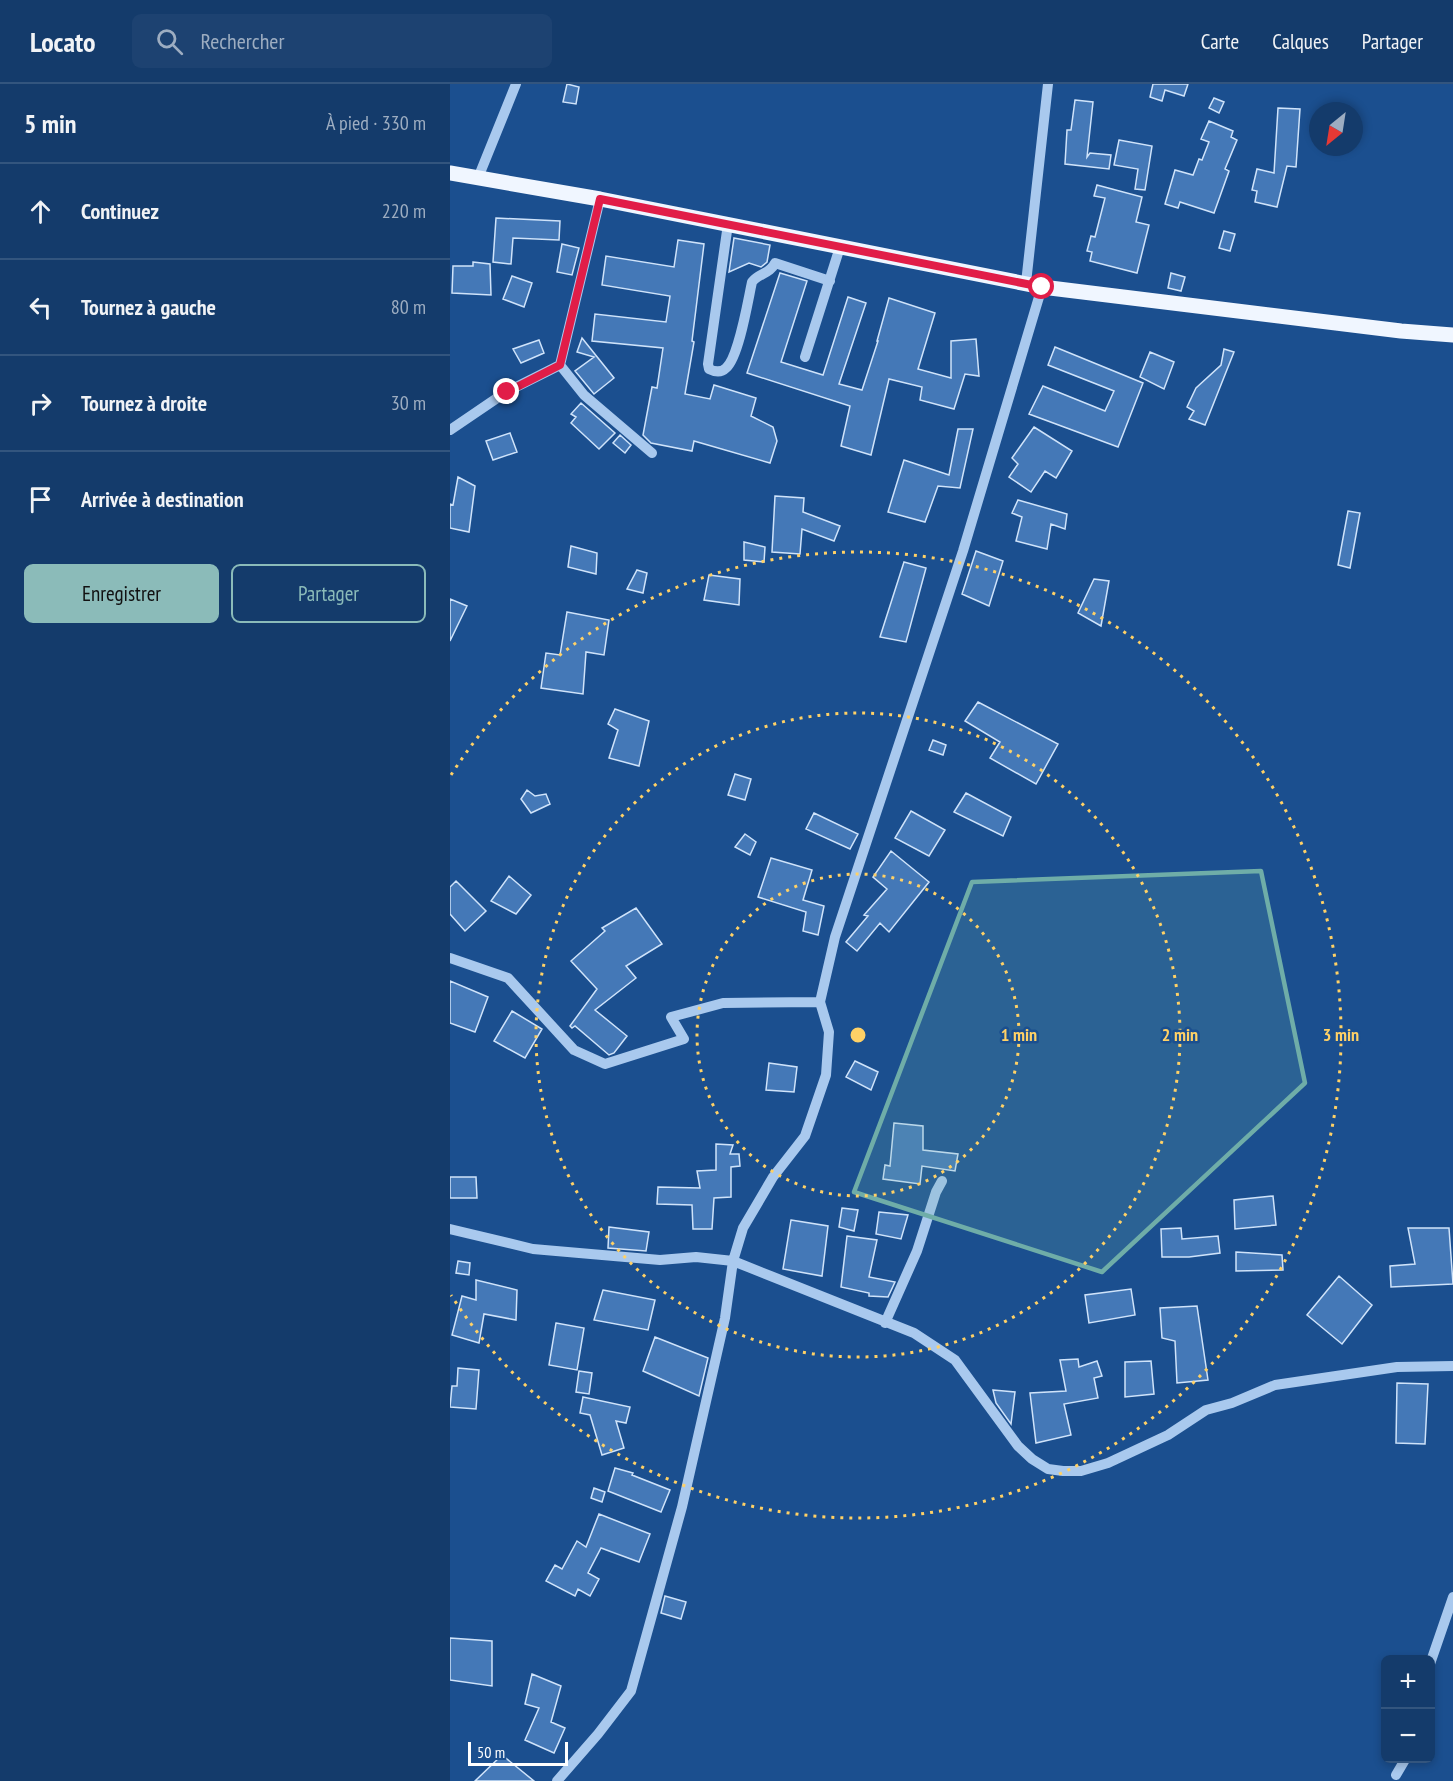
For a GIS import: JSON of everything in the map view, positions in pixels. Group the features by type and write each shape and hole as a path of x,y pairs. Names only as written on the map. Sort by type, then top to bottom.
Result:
{"main road":[{"path":"450,173 600,199 1042,287 1401,331 1453,335"}],"street":[{"path":"478,178 516,84"},
{"path":"1026,283 1048,84"},
{"path":"450,430 507,392 560,365 600,199"},
{"path":"728,224 708,364 709,369 714,372 727,367 734,356 752,282 757,275 766,273 775,263 830,281"},
{"path":"805,357 840,247"},
{"path":"557,1781 598,1734 631,1691 682,1507 725,1318 733,1260 743,1228 773,1177 805,1136 826,1075 829,1032 820,1002 835,936 963,551 1042,287"},
{"path":"560,365 584,395 652,453"},
{"path":"450,958 508,978 574,1050 606,1064 684,1039 671,1017 723,1004 820,1002"},
{"path":"885,1323 917,1251 936,1192 942,1181"},
{"path":"450,1229 533,1249 660,1260 696,1257 733,1260 914,1333 955,1360 1018,1446 1032,1459 1048,1468 1063,1471 1081,1471 1108,1463 1168,1435 1206,1410 1233,1403 1275,1385 1397,1367 1453,1366"},
{"path":"1434,1655 1453,1597"},
{"path":"1396,1775 1403,1763"}],"highlighted area":[{"path":"1261,871 1305,1083 1102,1272 854,1192 972,882"}],"building":[{"path":"567,84 579,87 576,104 563,102"},
{"path":"1153,84 1188,84 1184,96 1165,90 1162,101 1150,97"},
{"path":"1214,98 1224,102 1219,113 1209,108"},
{"path":"1075,100 1093,102 1087,157 1090,153 1111,155 1109,169 1065,164 1067,130 1071,130"},
{"path":"1278,108 1300,109 1296,167 1287,166 1277,207 1255,202 1257,191 1252,190 1257,169 1274,173"},
{"path":"1209,121 1233,131 1231,137 1237,140 1225,169 1229,171 1214,213 1180,202 1178,208 1165,204 1175,170 1193,175 1199,159 1202,160 1209,142 1201,139"},
{"path":"1119,140 1152,146 1145,190 1135,189 1138,169 1114,165"},
{"path":"1097,185 1142,197 1136,222 1149,225 1137,273 1090,261 1092,252 1087,251 1091,236 1095,237 1105,198 1094,196"},
{"path":"496,218 560,221 559,240 513,238 511,264 493,262"},
{"path":"1224,231 1235,234 1230,251 1219,248"},
{"path":"734,238 770,245 767,262 761,267 749,263 729,272"},
{"path":"678,240 704,244 692,341 694,342 685,394 710,399 714,385 756,398 751,416 773,427 777,441 770,463 694,441 692,451 651,443 643,435 652,387 657,388 663,348 592,341 595,314 666,322 670,296 602,285 606,256 674,267"},
{"path":"562,244 579,248 572,275 557,272"},
{"path":"473,262 490,264 491,295 452,293 453,266 473,266"},
{"path":"780,273 807,281 781,362 823,375 848,297 866,303 839,384 862,390 889,298 935,313 918,369 951,378 951,341 976,339 979,376 965,374 954,409 920,400 922,387 889,379 871,455 841,446 850,406 747,373"},
{"path":"1171,273 1185,277 1181,291 1168,288"},
{"path":"512,276 532,283 524,307 503,299"},
{"path":"582,338 614,378 594,394 575,371 594,357 577,352"},
{"path":"539,340 544,353 521,363 513,349"},
{"path":"1055,347 1143,383 1118,447 1029,414 1043,386 1105,411 1114,391 1048,365"},
{"path":"1224,349 1234,352 1205,425 1189,419 1194,411 1187,407 1196,388 1221,365"},
{"path":"1150,352 1174,362 1164,389 1140,377"},
{"path":"581,403 615,433 599,449 571,423 576,417 571,414"},
{"path":"1034,427 1072,451 1056,478 1045,471 1031,492 1009,477 1018,464 1012,458"},
{"path":"958,429 973,429 960,488 938,486 925,522 888,512 904,460 949,475"},
{"path":"510,433 517,452 493,460 486,441"},
{"path":"620,435 631,445 625,453 613,443"},
{"path":"458,477 475,486 469,532 450,528 450,504 453,505"},
{"path":"775,496 804,498 803,512 840,526 834,541 802,529 800,554 772,552"},
{"path":"1018,500 1067,514 1065,529 1051,524 1047,549 1016,541 1022,517 1012,513"},
{"path":"1348,511 1360,513 1350,568 1338,565"},
{"path":"744,542 765,547 764,562 744,560"},
{"path":"571,546 597,553 596,574 568,567"},
{"path":"976,551 1003,561 989,606 962,594"},
{"path":"904,562 926,568 906,642 880,637"},
{"path":"637,570 647,573 643,593 627,589"},
{"path":"709,575 740,579 739,605 704,600"},
{"path":"1094,579 1109,581 1101,626 1078,613"},
{"path":"450,599 467,606 450,641"},
{"path":"567,612 609,620 604,655 586,652 583,694 541,688 546,653 560,655"},
{"path":"978,702 1058,744 1036,784 990,758 1000,742 965,721"},
{"path":"615,709 649,721 639,766 609,758 618,730 608,724"},
{"path":"933,740 946,745 943,755 929,750"},
{"path":"735,774 751,779 745,800 728,795"},
{"path":"527,790 535,796 546,794 550,804 531,813 521,799"},
{"path":"966,793 1011,817 1003,836 954,812"},
{"path":"911,811 945,830 929,856 895,838"},
{"path":"814,813 858,834 850,849 806,829"},
{"path":"745,834 756,842 750,855 735,847"},
{"path":"891,851 929,882 889,932 880,923 857,951 846,942 868,916 864,915 887,889 873,877"},
{"path":"771,858 812,870 803,900 824,906 818,935 803,931 806,912 758,897"},
{"path":"509,876 531,895 516,914 491,901"},
{"path":"456,881 486,911 465,931 450,914 450,887"},
{"path":"636,908 662,944 626,966 636,978 595,1010 627,1036 614,1053 609,1055 575,1026 572,1028 570,1026 597,989 571,961 605,931 602,928"},
{"path":"450,981 488,997 475,1032 450,1023"},
{"path":"512,1011 542,1029 525,1058 494,1041"},
{"path":"855,1061 878,1072 871,1090 846,1077"},
{"path":"769,1063 797,1067 794,1092 766,1090"},
{"path":"894,1123 923,1126 923,1150 958,1154 955,1171 922,1166 920,1184 883,1179 885,1165 890,1166"},
{"path":"716,1144 733,1145 730,1154 739,1154 740,1166 731,1167 731,1197 714,1198 712,1229 693,1229 692,1205 657,1204 658,1187 700,1188 697,1171 716,1170"},
{"path":"450,1177 476,1177 477,1198 450,1198"},
{"path":"1273,1196 1276,1225 1235,1229 1234,1200"},
{"path":"842,1208 858,1210 854,1231 839,1227"},
{"path":"879,1212 908,1215 901,1239 876,1234"},
{"path":"791,1220 828,1226 822,1276 783,1269"},
{"path":"609,1227 649,1232 646,1251 608,1248"},
{"path":"1181,1228 1182,1239 1218,1236 1220,1253 1189,1257 1162,1257 1161,1229"},
{"path":"1408,1228 1449,1228 1453,1284 1391,1287 1390,1266 1415,1264"},
{"path":"847,1236 877,1240 869,1277 895,1282 888,1297 869,1296 869,1293 841,1287"},
{"path":"1236,1252 1282,1255 1283,1270 1236,1271"},
{"path":"458,1261 470,1263 469,1275 456,1273"},
{"path":"1339,1276 1372,1305 1342,1344 1307,1315"},
{"path":"476,1280 517,1290 516,1320 484,1314 479,1343 452,1335 462,1296 476,1300"},
{"path":"1131,1289 1135,1315 1089,1323 1085,1295"},
{"path":"603,1290 655,1300 648,1330 594,1320"},
{"path":"1197,1306 1208,1380 1177,1383 1175,1341 1162,1338 1160,1308"},
{"path":"556,1323 584,1328 577,1370 549,1365"},
{"path":"655,1337 708,1358 699,1396 643,1371"},
{"path":"1078,1359 1079,1367 1097,1361 1102,1376 1094,1378 1098,1398 1064,1404 1071,1435 1036,1443 1030,1393 1066,1391 1060,1360"},
{"path":"1151,1361 1154,1394 1125,1397 1125,1362"},
{"path":"458,1368 479,1370 476,1409 450,1407 452,1386 457,1386"},
{"path":"579,1371 592,1373 589,1394 576,1392"},
{"path":"1397,1383 1428,1384 1425,1444 1396,1443"},
{"path":"993,1390 1015,1392 1011,1424 996,1403"},
{"path":"583,1397 630,1407 626,1423 616,1421 624,1448 602,1455 590,1415 580,1413"},
{"path":"615,1468 633,1473 632,1475 670,1490 661,1512 608,1491"},
{"path":"594,1488 605,1492 602,1502 591,1498"},
{"path":"599,1514 650,1534 639,1562 601,1548 588,1573 599,1579 590,1596 578,1589 575,1596 546,1581 555,1565 562,1569 577,1541 586,1547"},
{"path":"665,1596 686,1602 681,1619 661,1613"},
{"path":"450,1638 492,1641 492,1686 450,1680"},
{"path":"532,1674 561,1686 551,1722 565,1728 554,1753 525,1740 539,1708 525,1704"},
{"path":"502,1755 534,1781 475,1781"}],"route":[{"path":"507,392 560,365 600,199 1042,287"}]}
